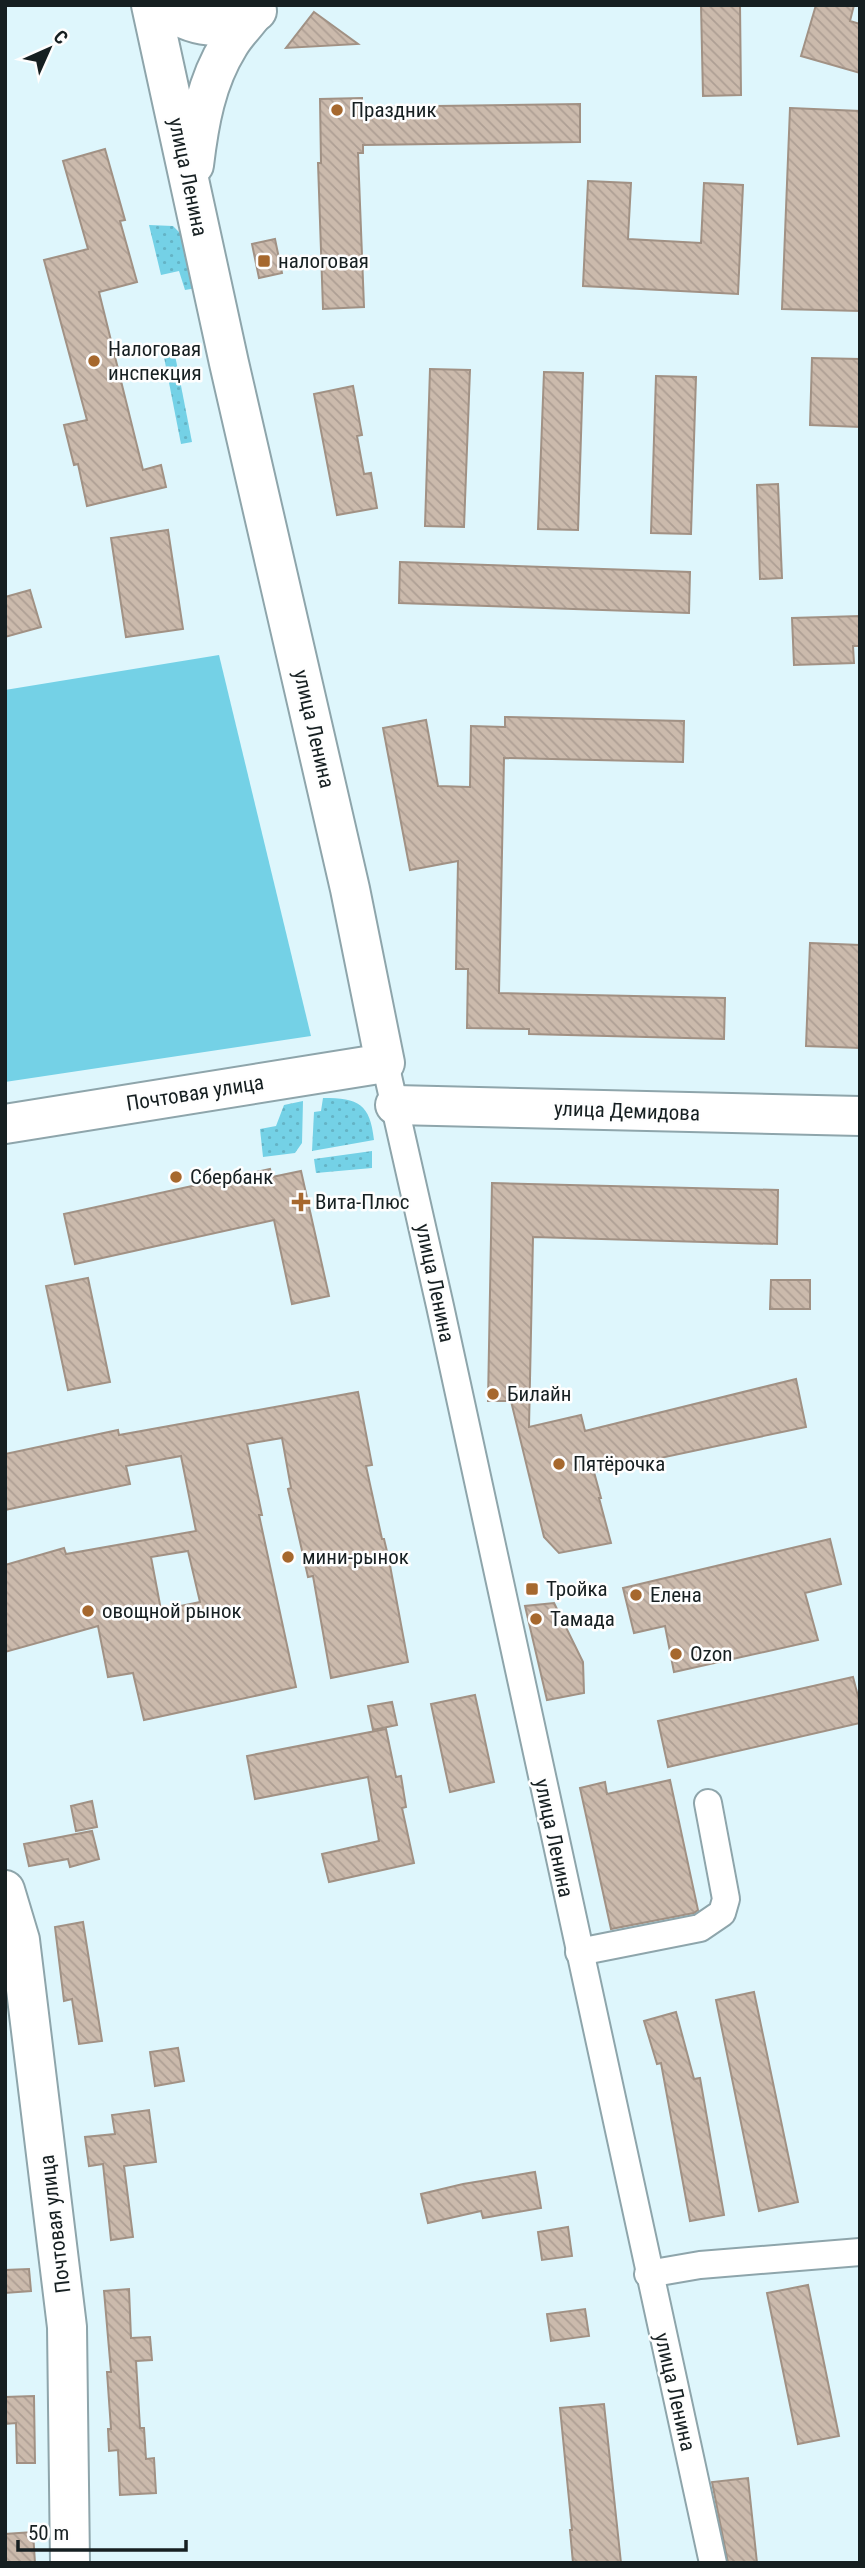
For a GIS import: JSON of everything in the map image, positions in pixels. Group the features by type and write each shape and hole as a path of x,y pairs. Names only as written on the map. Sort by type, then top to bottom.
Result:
{"main road":[{"name":"улица Ленина","path":"151,5 350,889 384,1063"},
{"path":"163,5 174,15 198,25 220,26 258,10"},
{"path":"191,192 199,125 209,86 229,45 258,10"},
{"name":"Почтовая улица","path":"5,1124 384,1063"},
{"name":"улица Демидова","path":"395,1105 860,1116"},
{"name":"Почтовая улица","path":"5,1890 20,1940 67,2328 70,2563"}],"street":[{"name":"улица Ленина","path":"384,1063 713,2563"},
{"path":"579,1952 700,1928 722,1913 726,1899 708,1803"},
{"path":"648,2274 700,2264 860,2252"}],"shaded area":[{"path":"149,225 173,226 182,235 197,288 185,290 179,271 161,275"},
{"path":"174,350 192,442 181,444 163,352"},
{"path":"219,655 311,1036 5,1082 5,690"},
{"path":"323,1098 346,1100 360,1106 369,1118 374,1140 312,1151 314,1112 321,1111"},
{"path":"303,1101 302,1143 295,1153 263,1157 260,1129 276,1126 284,1105"},
{"path":"372,1151 372,1168 316,1173 314,1159"}],"building":[{"path":"701,5 740,5 741,95 703,96"},
{"path":"816,5 854,5 850,21 860,24 860,73 801,56"},
{"path":"314,12 358,44 286,48"},
{"path":"362,98 362,107 580,104 580,142 363,145 363,153 358,153 364,307 323,309 318,163 321,163 320,99"},
{"path":"790,108 860,111 860,311 782,309"},
{"path":"105,149 125,220 120,221 137,282 99,292 143,470 161,465 166,487 87,506 78,464 74,465 64,425 87,420 44,260 88,249 63,161"},
{"path":"588,181 631,183 628,239 701,243 704,183 743,185 738,294 583,286"},
{"path":"275,239 282,273 259,278 252,244"},
{"path":"812,358 860,359 860,427 810,425"},
{"path":"430,369 470,370 464,527 425,526"},
{"path":"544,372 583,373 578,530 538,529"},
{"path":"656,376 696,377 691,534 651,533"},
{"path":"353,386 362,435 357,436 364,474 371,473 377,508 337,515 314,394"},
{"path":"778,484 782,578 760,579 757,485"},
{"path":"168,530 183,629 126,637 111,538"},
{"path":"400,562 690,572 689,613 399,603"},
{"path":"30,590 41,627 5,637 5,597"},
{"path":"860,616 860,646 853,646 854,663 794,665 792,618"},
{"path":"505,717 684,721 683,762 504,758 499,993 725,998 724,1039 529,1034 529,1029 467,1028 468,969 456,969 458,861 410,870 383,728 426,720 438,786 470,787 471,726 505,727"},
{"path":"810,943 860,945 860,1048 806,1046"},
{"path":"270,1169 272,1177 301,1171 329,1296 292,1304 274,1220 75,1264 64,1214"},
{"path":"492,1183 778,1190 777,1244 533,1237 529,1427 581,1415 585,1431 796,1379 806,1427 594,1472 611,1543 559,1553 544,1537 511,1401 488,1401"},
{"path":"88,1278 110,1382 68,1390 46,1286"},
{"path":"771,1280 810,1280 810,1309 770,1309"},
{"name":"мини-рынок","path":"358,1392 372,1465 366,1466 389,1560 408,1662 331,1678 313,1576 308,1577 288,1489 291,1488 282,1438 247,1444 262,1515 259,1515 296,1687 144,1720 133,1673 108,1677 98,1626 5,1652 5,1565 64,1548 66,1554 196,1531 181,1456 126,1466 130,1484 5,1510 5,1454 118,1430 119,1435","holes":["188,1551 200,1602 161,1610 151,1557"]},
{"path":"830,1539 841,1584 805,1593 818,1640 674,1672 665,1626 634,1633 623,1588"},
{"path":"554,1603 583,1662 584,1693 547,1700 525,1606"},
{"path":"853,1677 860,1704 860,1723 668,1767 658,1721"},
{"path":"475,1695 494,1782 450,1792 431,1704"},
{"path":"392,1702 397,1725 373,1730 368,1706"},
{"path":"386,1729 396,1777 401,1776 406,1807 402,1808 414,1863 329,1882 322,1854 379,1841 368,1777 255,1799 247,1756"},
{"path":"670,1780 698,1910 611,1929 580,1788 605,1782 607,1794"},
{"path":"92,1801 97,1827 76,1831 71,1806"},
{"path":"92,1831 99,1859 70,1867 68,1859 29,1866 24,1844"},
{"path":"83,1922 102,2041 79,2044 72,1999 64,2001 55,1927"},
{"path":"754,1992 798,2202 759,2211 716,2000"},
{"path":"676,2012 694,2079 700,2078 724,2215 690,2221 661,2063 657,2064 644,2021"},
{"path":"178,2048 184,2081 155,2086 150,2052"},
{"path":"149,2110 156,2162 124,2166 133,2237 111,2240 103,2164 89,2166 85,2137 115,2134 112,2115"},
{"path":"535,2172 541,2208 483,2218 481,2211 428,2223 421,2194"},
{"path":"568,2227 572,2256 542,2260 538,2232"},
{"path":"29,2269 31,2291 5,2293 5,2270"},
{"path":"808,2285 839,2436 798,2444 767,2293"},
{"path":"129,2289 131,2338 150,2337 152,2360 136,2361 140,2428 144,2428 146,2459 154,2458 156,2493 120,2495 118,2450 109,2451 108,2429 111,2429 107,2372 111,2372 104,2291"},
{"path":"585,2309 589,2336 551,2341 547,2314"},
{"path":"34,2396 35,2463 17,2463 16,2423 5,2424 5,2397"},
{"path":"604,2404 621,2563 573,2563 560,2408"},
{"path":"748,2478 757,2563 728,2563 712,2482"},
{"path":"33,2532 35,2563 5,2563 5,2534"}],"place":[{"name":"Праздник","path":"337,110"},
{"name":"налоговая","path":"264,261"},
{"name":"Налоговая инспекция","path":"94,361"},
{"name":"Сбербанк","path":"176,1177"},
{"name":"Вита-Плюс","path":"301,1202"},
{"name":"Билайн","path":"493,1394"},
{"name":"Пятёрочка","path":"559,1464"},
{"name":"мини-рынок","path":"288,1557"},
{"name":"Тройка","path":"532,1589"},
{"name":"Елена","path":"636,1595"},
{"name":"овощной рынок","path":"88,1611"},
{"name":"Тамада","path":"536,1619"},
{"name":"Ozon","path":"676,1654"}]}
